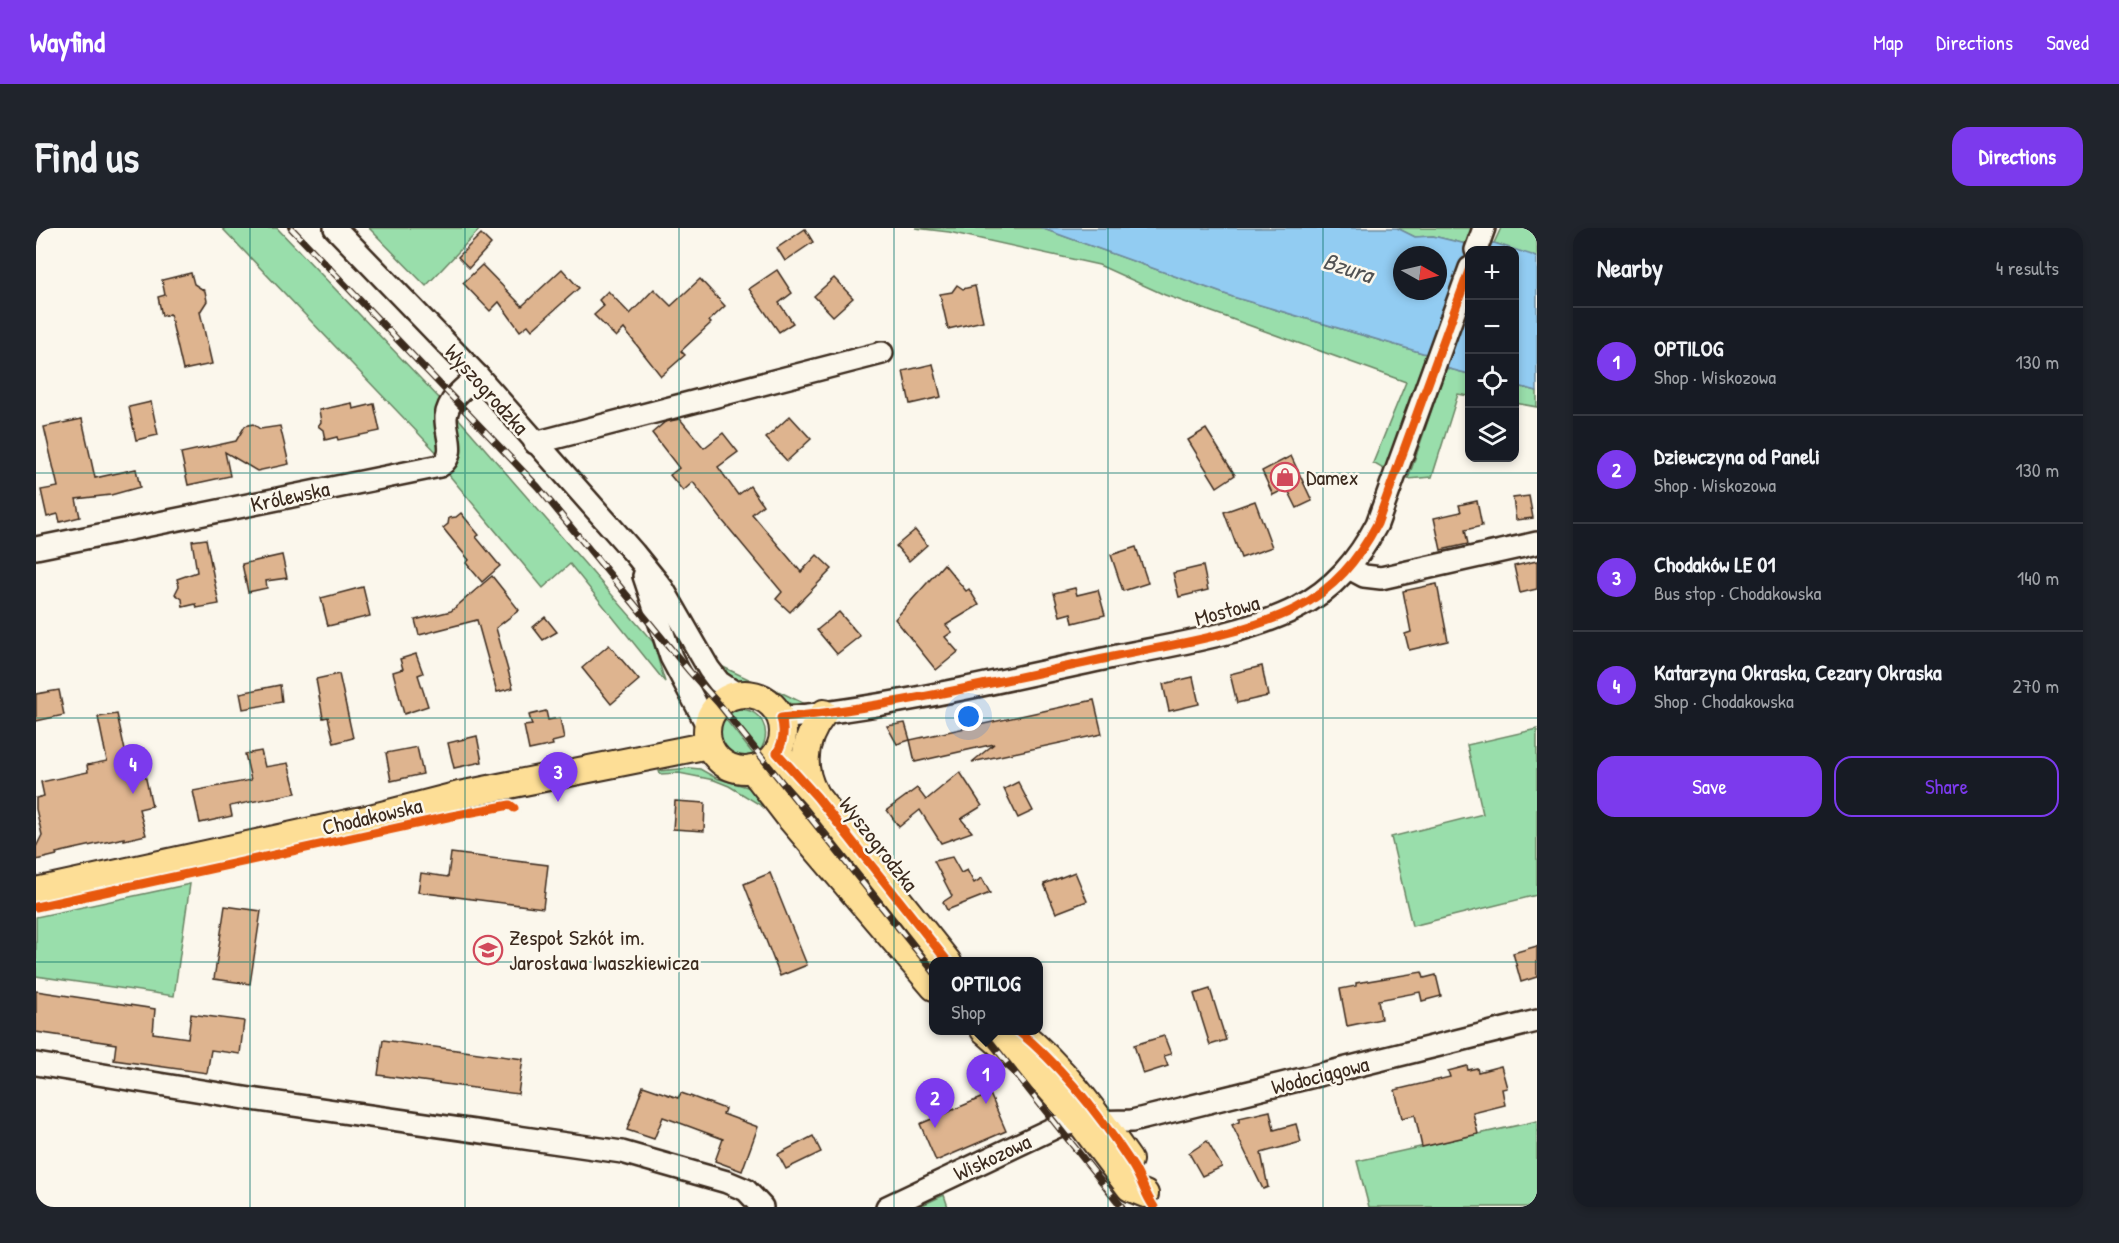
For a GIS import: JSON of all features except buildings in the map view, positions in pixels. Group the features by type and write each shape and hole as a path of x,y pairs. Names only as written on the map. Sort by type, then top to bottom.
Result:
{"main road":[{"path":"748,693 768,700 781,717 784,732 777,753 766,764 752,770 731,767 714,754 708,735 711,713 727,698 748,693"},
{"path":"817,797 810,784 805,754 808,739 824,713"},
{"name":"Chodakowska","path":"36,891 362,820 708,735"},
{"name":"Wyszogrodzka","path":"777,753 817,797 944,957"},
{"path":"752,770 929,982"},
{"path":"990,1035 1091,1122"},
{"path":"1022,1035 1062,1071 1130,1188 1150,1200"}],"street":[{"name":"Wyszogrodzka","path":"335,228 478,376 634,553 663,589 709,669 719,682 737,694"},
{"path":"1477,246 1484,228"},
{"name":"Mostowa","path":"781,717 824,713 956,690 1247,627 1273,619 1318,596 1349,568 1377,524 1465,282"},
{"path":"535,443 882,353"},
{"name":"Królewska","path":"36,548 440,466 445,463 450,448 446,417 449,406 460,391 478,376"},
{"path":"1349,568 1364,576 1381,578 1537,543"},
{"name":"Wyszogrodzka","path":"634,553 650,590 671,657 708,735"},
{"name":"Wodociągowa","path":"1091,1122 1132,1121 1537,1022"},
{"path":"36,1064 251,1099 622,1152 727,1182 746,1190 762,1207"},
{"name":"Wiskozowa","path":"887,1207 1058,1126 1091,1122"}],"green space":[{"path":"222,228 277,228 441,400 436,420 441,457"},
{"path":"369,228 481,228 426,286"},
{"path":"915,228 1041,228 1233,297 1426,354 1385,470 1373,463 1406,382 1165,295 1099,265 949,232"},
{"path":"1397,228 1472,228 1466,244 1433,236 1415,237"},
{"path":"1501,228 1537,228 1537,258 1519,252 1519,246 1503,246 1494,243"},
{"path":"1446,368 1465,373 1465,395 1458,394 1432,477 1408,479"},
{"path":"1519,386 1537,391 1537,407 1519,404"},
{"path":"452,411 653,642 665,682 570,564 543,588 444,469"},
{"path":"723,667 757,683 734,681 717,670"},
{"path":"772,688 807,705 781,700 773,696"},
{"path":"736,709 752,712 762,722 765,735 760,751 729,712"},
{"path":"723,716 754,755 744,758 735,757 722,749 717,734 718,725"},
{"path":"1537,729 1537,895 1412,926 1391,837 1483,814 1467,745"},
{"path":"700,769 716,778 751,788 780,817 729,786 714,780 679,773 660,774 659,771"},
{"path":"190,884 174,996 36,976 36,917"},
{"path":"1537,1121 1537,1207 1369,1207 1357,1161"},
{"path":"944,1195 948,1207 918,1207"}],"water":[{"name":"Bzura","path":"1041,228 1397,228 1415,237 1433,236 1466,244 1494,243 1504,246 1465,246 1465,373 1446,368 1426,354 1233,297"},
{"path":"1519,251 1537,258 1537,391 1519,386"}],"railway":[{"path":"291,228 538,487 719,704 929,966"},
{"path":"985,1035 1122,1207"}],"cycle path":[{"path":"944,957 817,797 777,753 783,736 781,718 906,700 1207,638 1277,617 1310,600 1334,583 1344,572 1362,550 1377,524 1465,282"},
{"path":"36,907 452,816 510,805 514,808"},
{"path":"1023,1035 1065,1075 1093,1109 1134,1168 1154,1207"}],"place":[{"name":"Damex","path":"1285,477"},
{"name":"Katarzyna Okraska, Cezary Okraska","path":"133,794"},
{"name":"Chodaków LE 01","path":"558,802"},
{"name":"Zespoł Szkół im. Jarosława Iwaszkiewicza","path":"488,950"},
{"name":"OPTILOG","path":"986,1104"},
{"name":"Dziewczyna od Paneli","path":"935,1128"}]}
